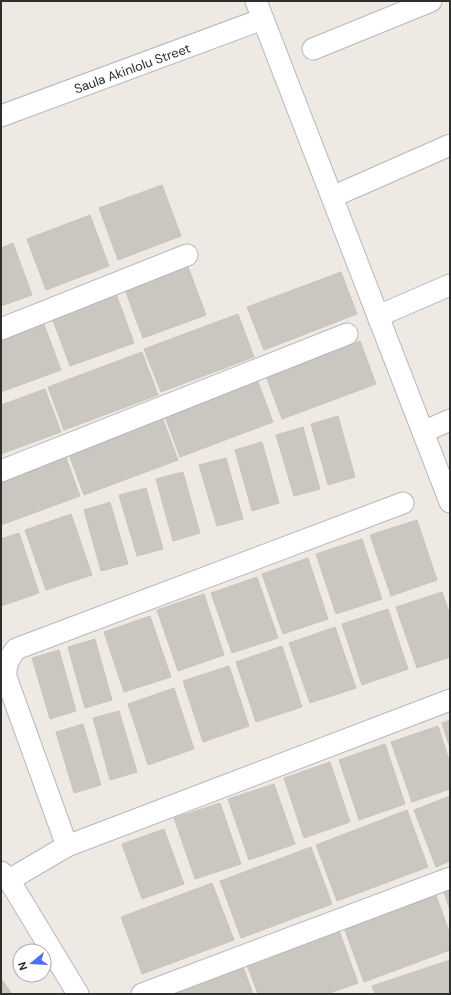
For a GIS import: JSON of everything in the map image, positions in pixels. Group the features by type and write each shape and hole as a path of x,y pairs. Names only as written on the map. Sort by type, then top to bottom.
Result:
{"street":[{"path":"313,49 431,1"},
{"path":"259,10 450,502"},
{"name":"Saula Akinlolu Street","path":"1,116 259,10"},
{"path":"332,197 450,145"},
{"path":"1,329 187,255"},
{"path":"378,316 450,285"},
{"path":"1,471 347,334"},
{"path":"423,432 450,420"},
{"path":"67,846 6,677 5,669 9,658 16,649 403,503"},
{"path":"78,994 5,876 67,846 450,700"},
{"path":"142,994 450,878"}],"building":[{"path":"162,185 181,236 118,260 99,208"},
{"path":"90,215 109,266 46,290 27,239"},
{"path":"13,243 32,295 1,306 1,248"},
{"path":"187,264 206,315 143,338 124,287"},
{"path":"341,272 357,314 264,350 247,307"},
{"path":"115,291 134,343 70,366 51,315"},
{"path":"238,314 254,357 161,392 144,349"},
{"path":"42,319 61,370 1,392 1,334"},
{"path":"360,341 376,384 282,419 266,376"},
{"path":"142,352 158,395 64,430 48,387"},
{"path":"257,379 273,422 180,457 164,414"},
{"path":"45,389 61,432 1,454 1,405"},
{"path":"338,416 355,477 328,485 311,424"},
{"path":"162,417 178,460 84,495 68,452"},
{"path":"303,427 320,489 294,496 276,435"},
{"path":"262,442 279,503 252,511 235,450"},
{"path":"64,452 80,496 1,525 1,476"},
{"path":"226,458 243,519 217,526 199,465"},
{"path":"183,472 200,533 173,541 156,479"},
{"path":"146,488 163,549 137,556 119,495"},
{"path":"110,502 128,564 101,571 84,510"},
{"path":"71,514 92,575 46,590 25,530"},
{"path":"417,520 437,580 391,596 370,535"},
{"path":"19,533 39,593 1,606 1,539"},
{"path":"362,539 382,599 336,614 316,554"},
{"path":"308,558 328,619 283,634 262,574"},
{"path":"257,577 278,638 232,653 211,593"},
{"path":"442,592 450,615 450,657 417,668 396,607"},
{"path":"204,594 224,655 178,671 157,610"},
{"path":"388,609 408,669 362,685 342,624"},
{"path":"150,616 171,677 124,692 104,632"},
{"path":"335,627 356,688 310,703 289,643"},
{"path":"95,639 112,700 85,708 68,647"},
{"path":"282,646 302,707 256,722 236,662"},
{"path":"59,650 76,711 50,719 32,658"},
{"path":"229,666 249,726 203,742 183,681"},
{"path":"174,688 194,749 148,765 128,704"},
{"path":"119,711 137,772 110,780 93,718"},
{"path":"450,720 450,748 442,723"},
{"path":"83,724 101,785 74,793 56,732"},
{"path":"438,726 450,763 450,789 412,802 391,742"},
{"path":"385,744 405,804 359,820 339,760"},
{"path":"330,762 350,822 304,838 284,778"},
{"path":"274,784 295,844 249,860 228,799"},
{"path":"450,796 450,861 436,867 414,810"},
{"path":"220,803 241,864 195,879 174,818"},
{"path":"407,810 428,867 337,901 316,845"},
{"path":"164,829 184,884 142,899 122,844"},
{"path":"311,847 332,904 241,938 220,881"},
{"path":"212,883 234,940 142,974 121,917"},
{"path":"450,883 450,910 442,887"},
{"path":"434,890 450,934 450,950 364,982 343,925"},
{"path":"337,925 358,983 327,994 258,994 245,960"},
{"path":"450,960 450,994 375,994 372,986"},
{"path":"241,961 253,994 153,994"},
{"path":"1,978 12,994 1,994"}]}
